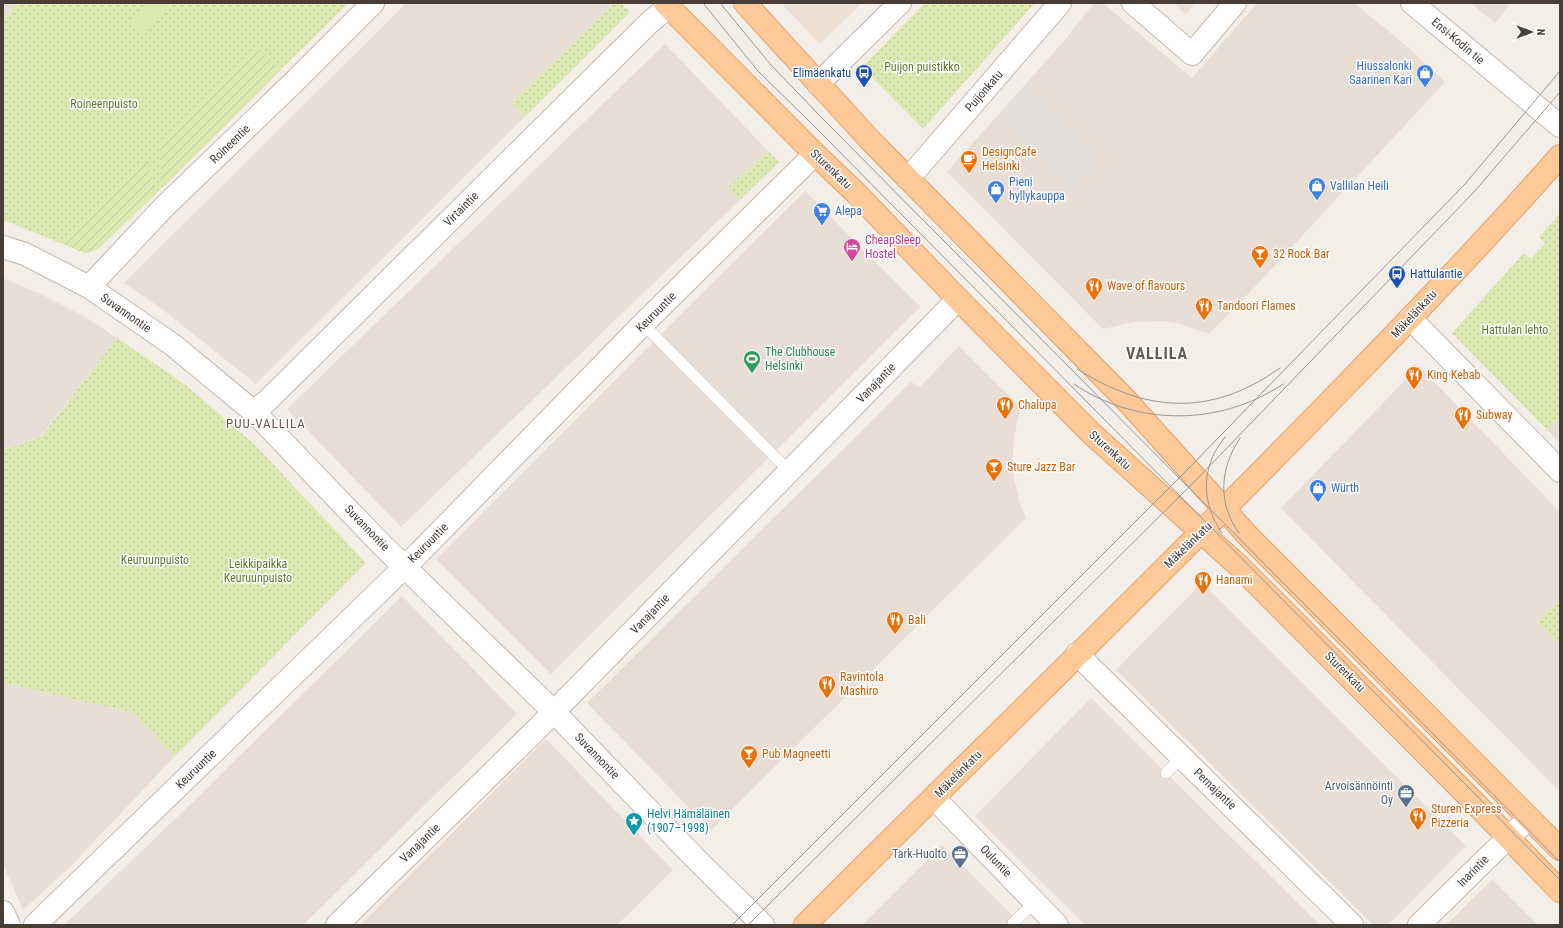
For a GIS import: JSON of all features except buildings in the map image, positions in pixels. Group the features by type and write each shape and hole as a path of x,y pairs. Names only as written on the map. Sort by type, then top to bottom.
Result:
{"main road":[{"path":"745,3 870,140 1127,401 1249,537 1560,849"},
{"name":"Sturenkatu","path":"667,5 857,194 958,299 1092,434 1239,566 1560,890"},
{"name":"Mäkelänkatu","path":"805,925 1224,510 1410,318 1560,156"}],"street":[{"name":"Roineentie","path":"89,287 164,207 294,82 373,3"},
{"path":"818,84 900,3"},
{"name":"Puijonkatu","path":"908,179 1060,3"},
{"path":"1133,3 1192,54 1234,3"},
{"name":"Ensi-Kodin tie","path":"1412,3 1560,126"},
{"name":"Virtaintie","path":"254,412 268,400 667,5"},
{"name":"Keuruuntie","path":"35,925 405,566 643,324 816,154"},
{"name":"Suvannontie","path":"3,247 25,254 89,287 173,345 254,412 405,566 554,712 694,858 763,925"},
{"name":"Vanajantie","path":"337,925 554,712 958,299"},
{"path":"1410,318 1560,471"},
{"name":"Pernajantie","path":"1077,654 1352,925"},
{"name":"Ouluntie","path":"934,798 1058,925"},
{"name":"Inarintie","path":"1419,925 1529,818"},
{"path":"3,912 9,925"}],"lane":[{"path":"643,324 790,472"},
{"path":"1166,773 1182,757"},
{"path":"1013,923 1035,902"}],"shaded area":[{"path":"3,3 17,3 3,21"},
{"path":"406,3 620,3 630,12 256,384 158,306 124,283"},
{"path":"781,3 862,3 820,44"},
{"path":"1094,3 1103,3 1192,78 1257,3 1354,3 1403,43 1445,82 1251,291 1209,334 1180,324 1165,321 1134,322 1103,329 947,172 1064,41"},
{"path":"1173,3 1195,3 1186,14"},
{"path":"1471,3 1511,3 1495,23"},
{"path":"665,44 779,162 401,527 287,409"},
{"path":"1025,87 1099,162 1073,188 999,113"},
{"path":"805,191 920,307 551,674 436,559"},
{"path":"3,278 39,293 87,318 117,338 40,437 3,450"},
{"path":"959,346 1021,408 1014,436 1012,466 1020,504 1026,518 711,830 587,703 911,382 920,387"},
{"path":"1419,366 1560,512 1560,598 1537,622 1560,645 1560,792 1281,508"},
{"path":"1560,417 1560,443 1547,430"},
{"path":"1202,583 1466,846 1388,925 1373,925 1116,670"},
{"path":"402,596 517,714 303,925 64,925 194,801"},
{"path":"3,683 130,712 152,732 174,757 71,866 23,910 3,864"},
{"path":"1091,698 1320,925 1085,925 975,816"},
{"path":"546,739 673,870 617,925 360,925"},
{"path":"942,845 1022,925 862,925"},
{"path":"1492,880 1538,925 1446,925"}],"green space":[{"name":"Roineenpuisto","path":"17,3 349,3 97,250 85,253 3,220 3,21"},
{"path":"147,3 172,3 144,36 130,24"},
{"path":"615,3 620,3 630,12 526,116 511,103"},
{"name":"Puijon puistikko","path":"925,3 1035,3 923,129 862,67"},
{"path":"258,48 280,70 163,187 158,148"},
{"path":"768,151 779,162 740,200 728,188"},
{"path":"148,159 156,194 97,250 85,253 63,244"},
{"name":"Hattulan lehto","path":"1560,213 1560,417 1547,430 1452,333 1524,253 1531,259 1545,243 1539,237"},
{"name":"Keuruunpuisto","path":"117,338 183,383 254,444 366,563 174,757 152,732 130,712 3,683 3,450 41,437"},
{"path":"1560,598 1560,645 1537,622"}],"tram line":[{"path":"703,3 758,71 1560,880"},
{"path":"720,3 771,65 821,117 1560,862"},
{"path":"732,925 1188,469 1465,184 1560,71"},
{"path":"748,925 1197,479 1474,192 1560,92"},
{"path":"1077,369 1103,384 1129,394 1154,401 1179,403 1204,401 1229,395 1254,384 1280,368"},
{"path":"1074,384 1099,398 1125,408 1151,414 1179,416 1206,414 1233,408 1259,398 1283,384"},
{"path":"1222,533 1210,509 1207,482 1211,460 1225,437"},
{"path":"1239,533 1227,510 1224,498 1224,486 1228,461 1240,438"}],"place":[{"name":"Elimäenkatu","path":"864,88"},
{"name":"Hiussalonki Saarinen Kari","path":"1425,88"},
{"name":"DesignCafe Helsinki","path":"969,174"},
{"name":"Vallilan Heili","path":"1317,201"},
{"name":"Pieni hyllykauppa","path":"996,204"},
{"name":"Alepa","path":"822,226"},
{"name":"CheapSleep Hostel","path":"852,262"},
{"name":"32 Rock Bar","path":"1260,269"},
{"name":"Hattulantie","path":"1397,289"},
{"name":"Wave of flavours","path":"1094,301"},
{"name":"Tandoori Flames","path":"1204,321"},
{"name":"The Clubhouse Helsinki","path":"752,374"},
{"name":"King Kebab","path":"1414,390"},
{"name":"Chalupa","path":"1005,420"},
{"name":"Subway","path":"1463,430"},
{"name":"Sture Jazz Bar","path":"994,482"},
{"name":"Würth","path":"1318,503"},
{"name":"Hanami","path":"1203,595"},
{"name":"Bali","path":"895,635"},
{"name":"Ravintola Mashiro","path":"827,699"},
{"name":"Pub Magneetti","path":"749,769"},
{"name":"Arvoisännöinti Oy","path":"1406,808"},
{"name":"Sturen Express Pizzeria","path":"1418,831"},
{"name":"Helvi Hämäläinen (1907–1998)","path":"634,836"},
{"name":"Tark-Huolto","path":"960,869"}],"district":[{"name":"VALLILA","path":"1157,353"},
{"name":"PUU-VALLILA","path":"266,423"}],"park label":[{"name":"Leikkipaikka Keuruunpuisto","path":"258,571"}]}
